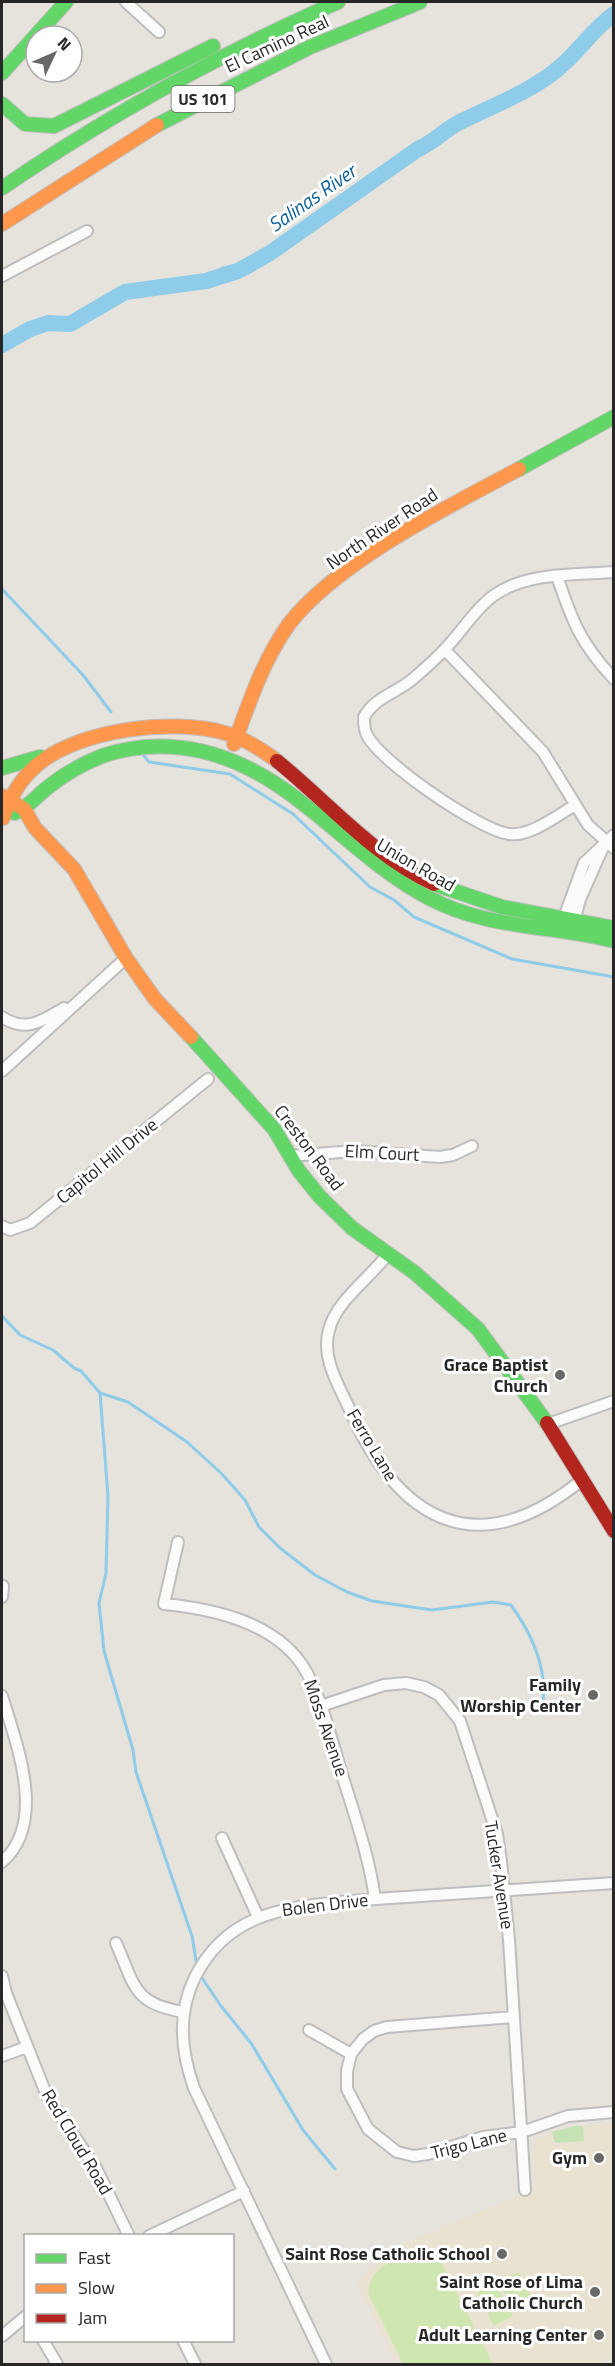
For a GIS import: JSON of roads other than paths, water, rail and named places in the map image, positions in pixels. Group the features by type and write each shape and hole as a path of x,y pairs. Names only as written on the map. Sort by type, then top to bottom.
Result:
{"main road":[{"path":"2,73 66,2"},
{"path":"2,104 14,117 32,128 54,126 182,60 318,2"},
{"name":"El Camino Real","path":"2,188 76,138 173,81 286,24 338,2"},
{"name":"El Camino Real","path":"2,224 127,141 227,86 280,60 420,2"},
{"name":"North River Road","path":"230,756 254,688 279,639 294,620 330,585 406,530 441,509 614,417"},
{"path":"2,768 79,741 144,728 198,728 237,736"},
{"name":"Union Road","path":"237,736 280,762 348,826 400,866 463,896 568,925 614,941"},
{"path":"2,818 24,809 69,772 116,751 167,746 230,756"},
{"path":"2,818 5,797 32,769 60,749"},
{"name":"Union Road","path":"230,756 261,770 280,783 356,850 428,897 472,916 504,924 614,928"},
{"name":"Creston Road","path":"5,797 24,809 35,828 74,869 126,958 155,999 274,1129 299,1171 339,1216 387,1255 415,1273 477,1329 548,1424 614,1531"},
{"name":"Creston Road","path":"2,818 35,828"}],"street":[{"path":"126,2 159,32"},
{"path":"2,276 87,231"},
{"path":"575,805 530,829 509,834 453,807 422,786 374,746 366,734 364,717 369,707 409,683 445,650 473,615 494,595 515,584 557,576 614,572"},
{"path":"557,576 573,624 584,644 614,679"},
{"path":"445,650 543,752 588,825 611,842 568,925"},
{"path":"2,1071 126,958"},
{"path":"2,1017 19,1026 33,1024 80,999"},
{"name":"Capitol Hill Drive","path":"2,1226 10,1230 30,1223 208,1079"},
{"name":"Elm Court","path":"290,1156 354,1151 440,1156 453,1155 471,1146"},
{"name":"Ferro Lane","path":"387,1255 339,1310 328,1332 326,1346 333,1372 351,1413 378,1463 398,1489 412,1501 441,1517 477,1525 494,1525 538,1511 583,1479"},
{"path":"548,1424 614,1401"},
{"name":"Moss Avenue","path":"178,1542 164,1604 212,1611 258,1628 272,1636 295,1656 306,1670 321,1706 371,1869 375,1899"},
{"path":"2,1597 3,1586"},
{"name":"Tucker Avenue","path":"321,1706 384,1685 406,1683 424,1687 439,1695 450,1705 460,1721 497,1834 504,1891 525,2190"},
{"path":"2,1696 25,1772 26,1790 19,1833 2,1862"},
{"path":"222,1838 258,1917"},
{"name":"Bolen Drive","path":"326,2364 194,2088 184,2059 184,2012 193,1980 212,1950 237,1929 258,1917 300,1906 614,1883"},
{"path":"116,1943 136,1988 147,2001 160,2008 184,2012"},
{"name":"Red Cloud Road","path":"2,1976 47,2096 96,2169 128,2234"},
{"path":"309,2030 351,2054 363,2039 374,2031 387,2027 513,2017"},
{"path":"2,2056 27,2047"},
{"name":"Trigo Lane","path":"351,2054 347,2071 347,2089 355,2109 368,2129 397,2152 414,2156 483,2138 522,2132 568,2116 614,2112"},
{"path":"151,2234 244,2191"},
{"path":"2,2336 24,2318"},
{"path":"44,2342 57,2364"},
{"path":"184,2342 195,2364"}],"water":[{"path":"256,259 263,263 252,273 237,278 206,281 221,267"}],"waterway":[{"name":"Salinas River","path":"2,345 30,329 48,323 70,324 125,292 206,281 238,271 270,253 455,125 551,75 614,14"},
{"path":"2,589 83,675 111,712"},
{"path":"142,753 149,762 230,774 293,814 370,887 394,900 414,917 512,959 614,977"},
{"path":"2,1316 20,1335 53,1350 74,1368 81,1371 100,1393 128,1402 187,1442 221,1473 245,1500 259,1527 280,1548 315,1575 347,1592 372,1601 432,1610 493,1602 511,1605 525,1627 540,1663 543,1676 543,1702"},
{"path":"100,1393 108,1496 106,1573 99,1603 104,1651 133,1750 136,1772 192,1936 197,1966"},
{"path":"200,1975 251,2043 303,2130 335,2169"}],"place":[{"name":"Grace Baptist Church","path":"560,1375"},
{"name":"Family Worship Center","path":"593,1695"},
{"name":"Gym","path":"599,2158"},
{"name":"Saint Rose Catholic School","path":"502,2254"},
{"name":"Saint Rose of Lima Catholic Church","path":"595,2292"},
{"name":"Adult Learning Center","path":"599,2335"}]}
